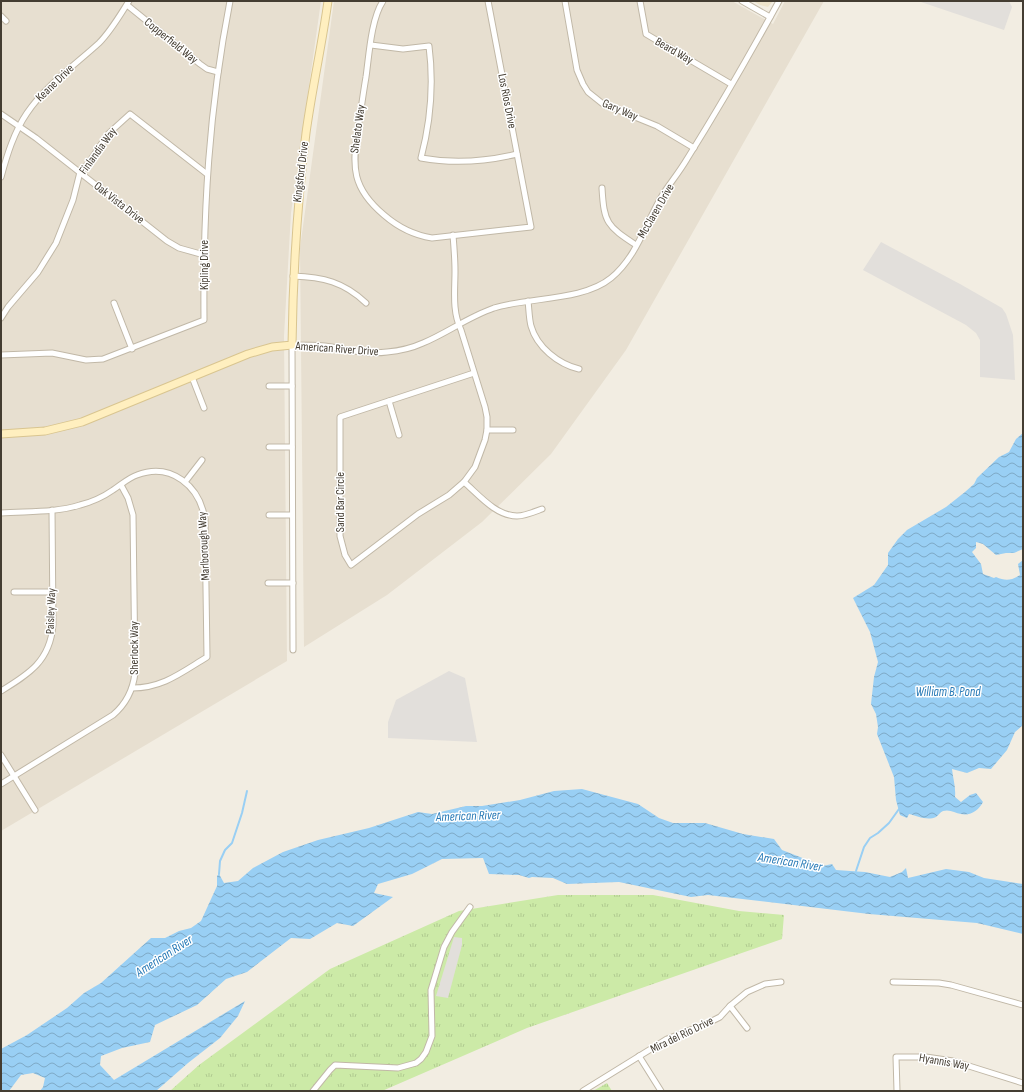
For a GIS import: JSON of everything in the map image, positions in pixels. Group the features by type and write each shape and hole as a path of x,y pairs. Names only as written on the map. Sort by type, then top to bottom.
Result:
{"street":[{"name":"Kipling Drive","path":"1,355 52,353 77,359 95,360 112,357 204,320 204,254 207,174 218,72 230,1"},
{"name":"Kingsford Drive","path":"292,345 293,276 297,210 305,138 328,1"},
{"name":"Shelato Way","path":"383,1 376,19 371,45 354,152 355,171 365,197 374,207 405,231 432,238 531,227 525,201"},
{"name":"Los Rios Drive","path":"488,1 525,201"},
{"name":"Gary Way","path":"565,1 577,70 588,92 603,104 657,126 694,148"},
{"name":"Beard Way","path":"640,1 646,34 732,84"},
{"path":"742,1 770,17"},
{"name":"McClaren Drive","path":"458,324 493,309 528,301 581,293 601,285 622,268 664,194 694,148 732,84 779,1"},
{"name":"Copperfield Way","path":"128,3 200,64 207,69 218,72"},
{"name":"Keane Drive","path":"1,177 19,126 33,104 43,92 100,42 112,28 128,3"},
{"path":"1,16 6,21"},
{"path":"371,45 403,49 429,46 432,78 431,102 426,137 421,158 465,162 490,160 516,154"},
{"name":"Oak Vista Drive","path":"1,114 80,172 171,244 184,250 204,254"},
{"name":"Finlandia Way","path":"1,318 8,307 38,272 56,243 71,206 80,172 88,164 108,134 130,114 207,174"},
{"path":"602,188 603,209 608,221 616,232 636,245"},
{"path":"453,236 455,270 454,302 458,324 474,373"},
{"path":"293,276 320,278 333,281 349,289 366,303"},
{"path":"528,301 531,325 541,344 562,363 579,369"},
{"path":"114,303 132,348"},
{"name":"American River Drive","path":"1,434 45,431 82,422 248,354 272,347 311,344 373,353 388,352 421,344 458,324"},
{"path":"292,345 293,650"},
{"name":"Sand Bar Circle","path":"474,373 485,407 487,430 475,468 464,482 449,495 418,514 351,565 345,555 340,536 340,417 474,373"},
{"path":"192,377 204,408"},
{"path":"269,386 292,386"},
{"path":"389,401 399,435"},
{"path":"487,430 513,430"},
{"path":"269,446 292,446"},
{"path":"185,482 202,460"},
{"name":"Marlborough Way","path":"1,512 52,510 90,502 101,497 136,475 153,472 170,474 185,482 194,491 201,502 205,520 207,657 166,681 142,688 132,688"},
{"path":"464,482 494,508 504,514 517,516 542,509"},
{"name":"Sherlock Way","path":"1,784 113,715 123,705 132,688 135,673 133,515 128,498 121,485"},
{"name":"Paisley Way","path":"1,691 29,673 44,656 49,643 52,630 53,592 52,510"},
{"path":"269,514 292,515"},
{"path":"268,583 293,584"},
{"path":"14,592 53,592"},
{"path":"1,755 35,810"},
{"path":"312,1091 335,1065 398,1068 416,1063 421,1059 426,1052 432,1036 431,990 444,947 452,932 470,907"},
{"name":"Mira del Rio Drive","path":"583,1091 667,1039 720,1017 739,998 757,987 765,984 782,982"},
{"path":"893,982 938,983 951,985 1023,1004"},
{"path":"730,1006 747,1028"},
{"path":"639,1056 661,1091"},
{"name":"Hyannis Way","path":"897,1091 896,1057 926,1057 953,1061 1023,1083"}],"shaded area":[{"path":"1,1 321,1 291,213 284,336 287,661 1,831"},
{"path":"334,1 732,1 773,24 785,1 824,1 626,350 551,454 482,522 387,595 304,647 300,248"},
{"path":"753,1 773,1 768,7"},
{"path":"918,1 1009,1 1012,7 1004,30"},
{"path":"881,242 1002,308 1006,314 1013,335 1015,380 980,377 980,340 976,333 966,325 863,270"},
{"path":"449,671 465,678 477,742 388,738 388,722 396,700"},
{"path":"454,937 462,938 462,945 448,998 436,996"}],"green space":[{"path":"558,895 653,895 739,911 784,915 782,939 527,1028 382,1091 170,1091 199,1065 330,969 459,911"},
{"path":"607,1083 612,1091 593,1091"}],"water":[{"name":"William B. Pond","path":"1023,433 1023,549 1014,553 996,555 983,544 976,542 976,548 972,552 981,564 983,574 994,578 996,577 1008,580 1020,575 1018,564 1023,560 1023,725 1015,732 1007,750 991,769 979,768 967,773 952,769 955,797 961,802 970,795 976,793 983,802 977,810 968,814 959,814 946,811 933,818 922,818 909,814 907,818 900,815 896,800 894,777 877,734 878,727 876,714 871,704 874,677 878,662 870,632 853,598 874,585 888,565 888,553 898,539 907,530 946,507 965,492 999,457 1009,452 1016,439"},
{"name":"American River","path":"582,789 638,804 659,818 673,823 705,823 743,834 774,839 782,850 823,866 832,864 836,870 865,872 890,877 902,872 906,868 908,878 946,869 969,872 984,878 1023,884 1023,934 977,923 869,914 708,895 691,897 619,882 567,884 553,878 529,878 519,875 489,874 483,858 442,859 412,874 378,884 374,893 393,897 353,926 337,923 310,939 291,938 247,972 226,979 197,1005 155,1025 150,1042 122,1048 101,1056 100,1065 114,1080 245,1001 238,1016 220,1038 156,1091 40,1091 43,1087 45,1078 33,1073 21,1075 9,1091 1,1091 1,1049 27,1035 67,1008 84,993 101,983 151,938 165,938 179,931 191,928 201,921 217,886 217,876 219,874 224,883 238,881 253,868 283,852 318,840 369,828 418,812 432,814 466,806 482,806 520,800 554,791"}],"waterway":[{"path":"219,874 220,861 225,850 232,843 242,813 247,791"},
{"path":"856,871 864,847 870,838 889,823 899,809"}]}
